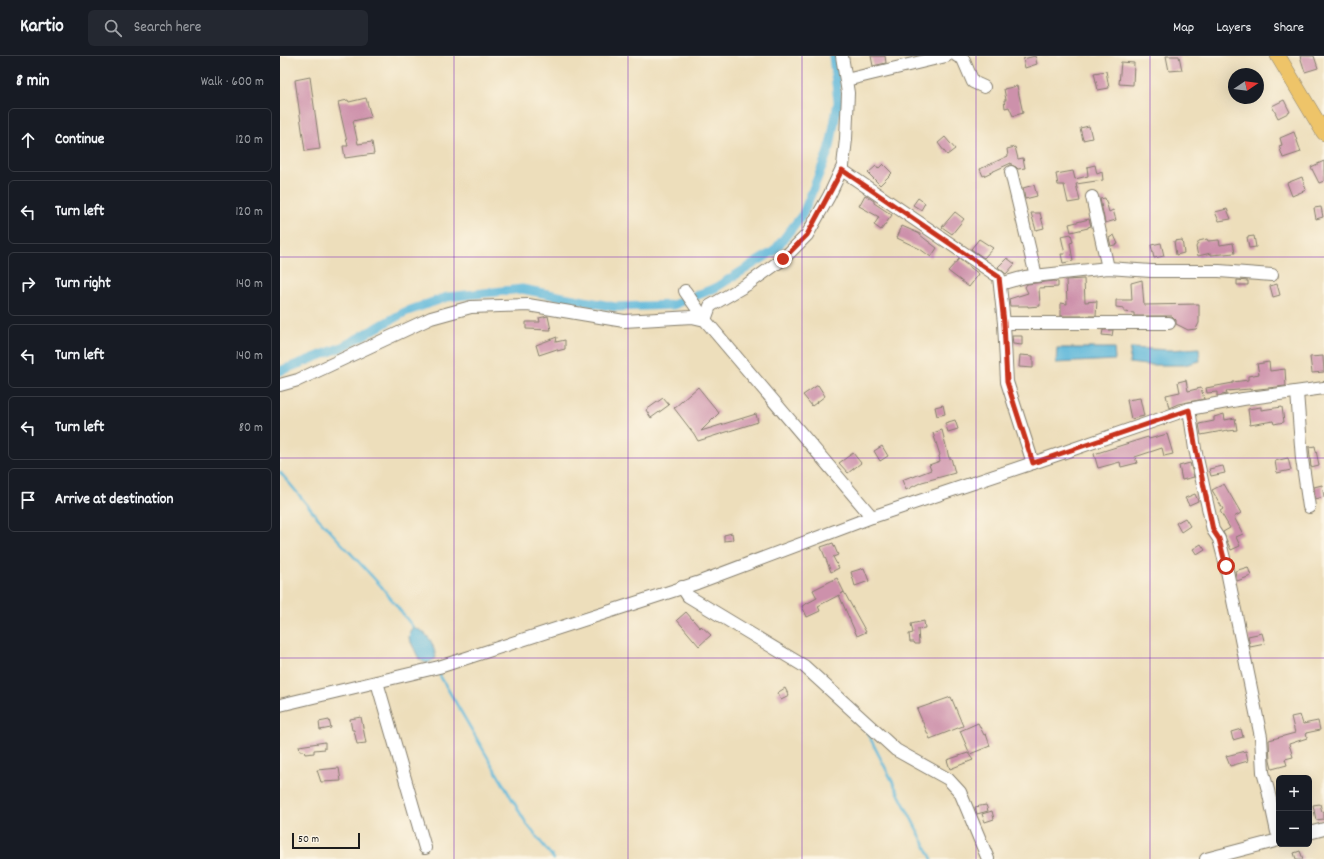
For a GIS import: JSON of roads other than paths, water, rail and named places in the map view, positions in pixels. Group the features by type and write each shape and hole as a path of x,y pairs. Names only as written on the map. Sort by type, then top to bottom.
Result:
{"main road":[{"path":"1278,56 1324,133"}],"street":[{"path":"705,320 710,306 748,284 783,259 807,235 842,170 846,140 848,93 842,56"},
{"path":"846,80 946,56"},
{"path":"957,56 963,59 973,82 984,87"},
{"path":"842,170 999,277 1004,323 1007,382 1033,463"},
{"path":"1011,172 1036,276"},
{"path":"1092,197 1108,268"},
{"path":"1000,284 1025,277 1108,268 1151,271 1219,271 1272,275"},
{"path":"685,291 705,320 872,517"},
{"path":"280,385 298,380 431,318 471,307 528,305 624,321 692,317 705,320"},
{"path":"1004,323 1169,323"},
{"path":"280,705 439,667 682,587 872,517 1189,410 1243,399 1324,388"},
{"path":"1297,392 1302,459 1309,507"},
{"path":"1189,410 1213,530 1219,539 1226,566 1261,737 1263,772 1276,827"},
{"path":"682,587 688,596 804,666 896,750 948,779 960,792 988,859"},
{"path":"377,682 424,848"},
{"path":"1312,832 1324,829"},
{"path":"1206,859 1276,841"}],"water":[{"path":"1057,348 1114,348 1115,360 1056,363"},
{"path":"1131,348 1171,350 1199,348 1200,361 1184,365 1146,365 1129,363"},
{"path":"413,627 427,635 432,643 436,658 427,664 419,659 409,638 410,631"}],"waterway":[{"path":"280,371 342,347 405,312 447,297 522,289 615,307 673,305 715,288 774,251 803,214 830,147 838,102 833,56"},
{"path":"280,472 319,519 381,586 413,627"},
{"path":"439,674 526,823 554,859"},
{"path":"866,730 932,859"}]}
